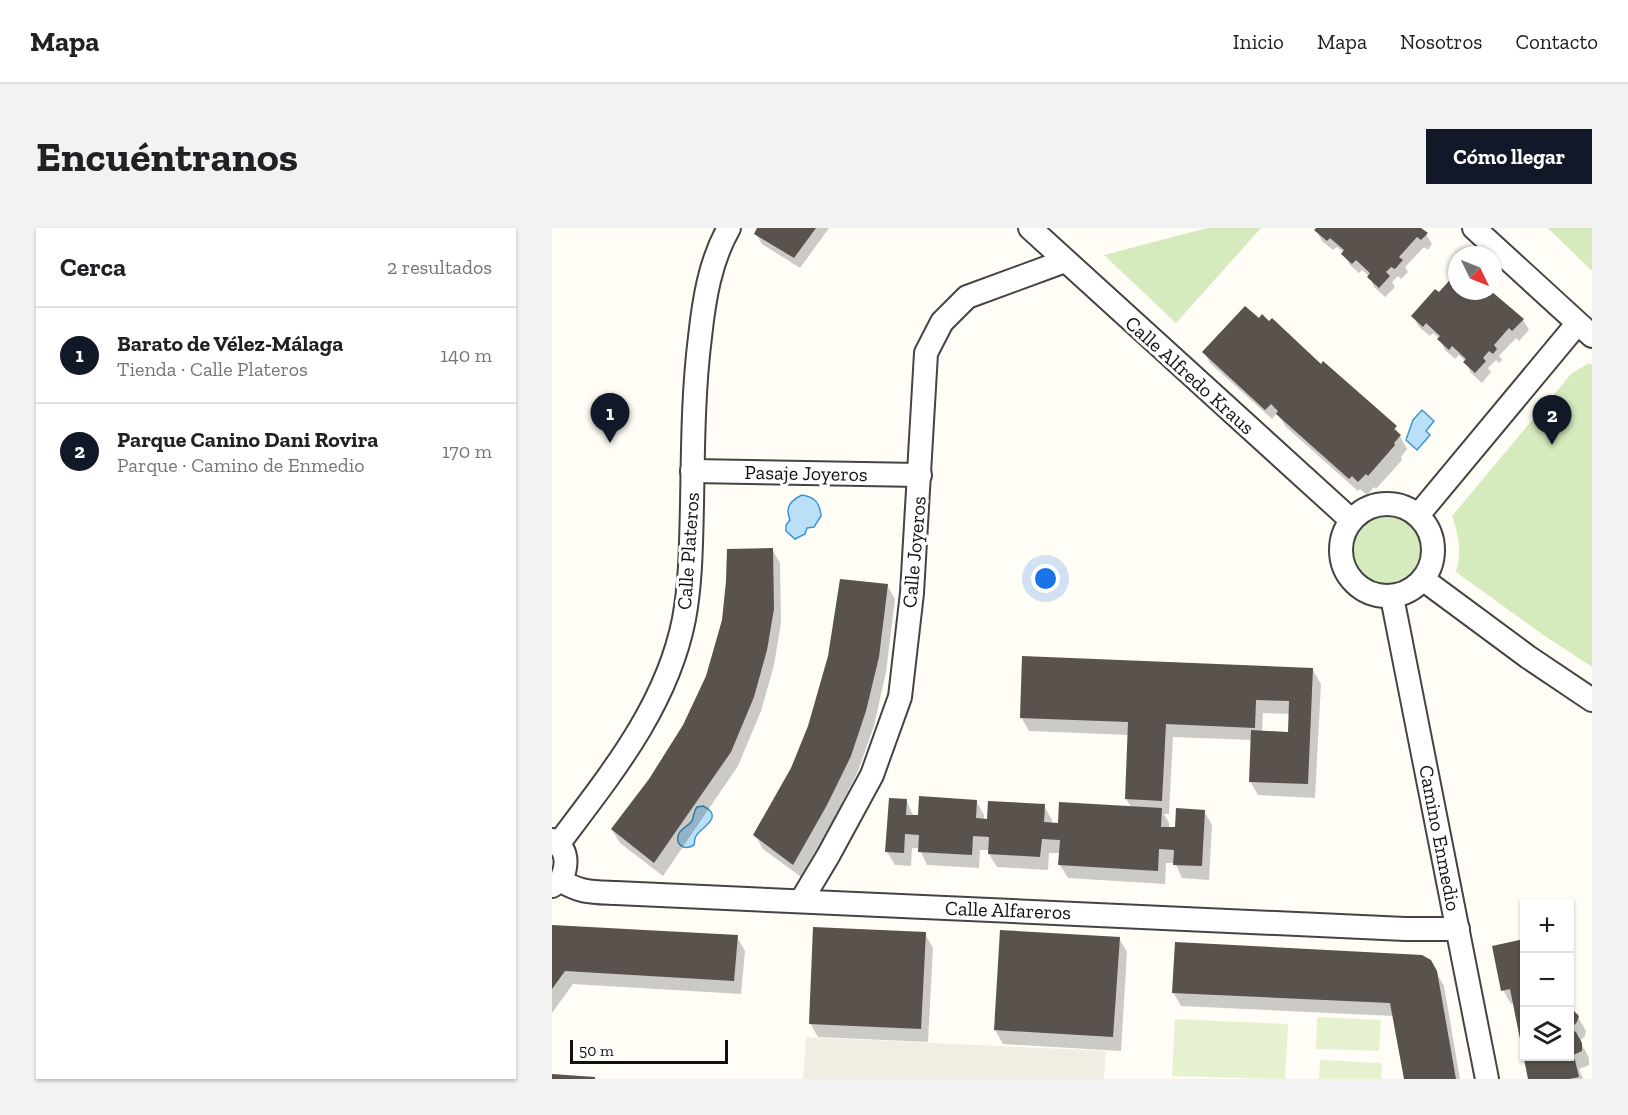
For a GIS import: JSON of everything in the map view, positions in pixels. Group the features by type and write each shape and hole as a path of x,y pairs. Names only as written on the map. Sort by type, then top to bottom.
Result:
{"street":[{"name":"Calle Plateros","path":"555,842 619,763 650,712 670,668 683,620 690,567 694,381 705,289 729,228"},
{"name":"Calle Alfredo Kraus","path":"1030,228 1351,520"},
{"path":"1419,514 1585,330 1474,228"},
{"name":"Calle Joyeros","path":"801,901 872,775 900,697 912,593 927,353 942,322 966,297 1065,261"},
{"name":"Pasaje Joyeros","path":"692,471 920,475"},
{"path":"1384,503 1403,505 1419,514 1429,530 1433,546 1431,564 1424,580 1410,592 1392,597 1374,596 1358,587 1346,573 1341,555 1343,537 1351,520 1366,508 1384,503"},
{"path":"1424,580 1528,657 1592,700"},
{"name":"Camino Enmedio","path":"1392,597 1487,1079"},
{"path":"555,842 564,852 566,864 557,883"},
{"name":"Calle Alfareros","path":"557,883 581,891 1405,929 1458,929"}],"green space":[{"path":"1207,228 1261,228 1176,323 1104,255"},
{"path":"1548,228 1592,228 1592,271"},
{"path":"1589,363 1592,365 1592,667 1456,572 1459,544 1452,516 1571,374"},
{"path":"1385,513 1399,516 1411,524 1419,536 1422,550 1419,564 1411,576 1399,584 1385,587 1371,584 1359,576 1351,564 1348,550 1351,536 1359,524 1371,516"},
{"path":"1317,1017 1381,1020 1379,1051 1316,1049"},
{"path":"1175,1019 1288,1024 1285,1079 1172,1076"},
{"path":"1320,1060 1382,1063 1381,1079 1319,1079"}],"shaded area":[{"path":"806,1037 1106,1051 1104,1079 803,1079"}],"water":[{"path":"1422,410 1434,421 1426,431 1430,435 1417,450 1406,440 1413,420"},
{"path":"802,495 816,501 821,516 814,527 807,528 805,534 795,539 786,531 786,525 790,520 788,508"},
{"path":"703,806 712,814 710,822 695,837 694,845 688,847 680,845 679,833 692,821 697,807"}],"building":[{"path":"757,228 816,228 794,258 754,234"},
{"path":"1316,228 1421,228 1428,233 1421,240 1417,237 1399,257 1403,260 1395,269 1391,267 1386,272 1390,276 1379,288 1367,277 1370,273 1356,260 1352,264 1341,254 1344,250 1330,238 1327,241 1314,230"},
{"path":"1448,282 1448,300 1502,300 1524,319 1512,331 1509,328 1494,345 1497,349 1493,354 1489,351 1483,358 1486,361 1475,373 1463,362 1466,359 1452,346 1449,350 1437,339 1440,336 1426,323 1423,327 1411,316 1435,289 1439,292"},
{"path":"1245,306 1259,318 1262,314 1269,321 1272,318 1321,364 1323,361 1397,426 1394,429 1401,435 1368,476 1366,474 1358,482 1352,476 1349,479 1276,414 1278,411 1271,404 1265,410 1202,352"},
{"path":"773,548 774,609 767,650 754,697 731,752 654,863 611,829 649,779 683,725 706,676 722,620 727,549"},
{"path":"840,579 888,584 879,657 866,711 851,756 827,805 793,865 753,835 791,768 808,726 828,656"},
{"path":"1022,656 1313,668 1308,784 1249,782 1251,730 1288,732 1289,701 1256,700 1255,728 1166,724 1162,801 1125,799 1128,722 1020,718"},
{"path":"919,796 977,800 976,818 987,819 988,801 1045,804 1044,822 1058,823 1059,802 1162,808 1161,827 1175,827 1176,808 1205,810 1202,866 1173,865 1174,850 1159,849 1158,871 1058,865 1060,840 1042,839 1040,857 988,854 989,837 973,836 972,855 918,852 919,835 905,834 904,853 885,852 889,798 907,799 906,815 918,815"},
{"path":"552,925 738,935 734,981 565,971 552,989"},
{"path":"813,927 926,932 921,1029 809,1024"},
{"path":"1000,930 1120,937 1113,1037 994,1030"},
{"path":"1520,940 1520,1039 1510,989 1501,991 1492,946"},
{"path":"1175,942 1422,955 1431,960 1437,971 1456,1079 1404,1079 1390,1003 1172,993"},
{"path":"1574,1011 1579,1016 1574,1025"},
{"path":"1574,1031 1582,1043 1582,1051 1574,1055"},
{"path":"1574,1059 1579,1077 1569,1079 1528,1079 1524,1061 1574,1061"},
{"path":"552,1074 595,1077 595,1079 552,1079"}],"place":[{"name":"Barato de Vélez-Málaga","path":"610,443"},
{"name":"Parque Canino Dani Rovira","path":"1552,445"}]}
